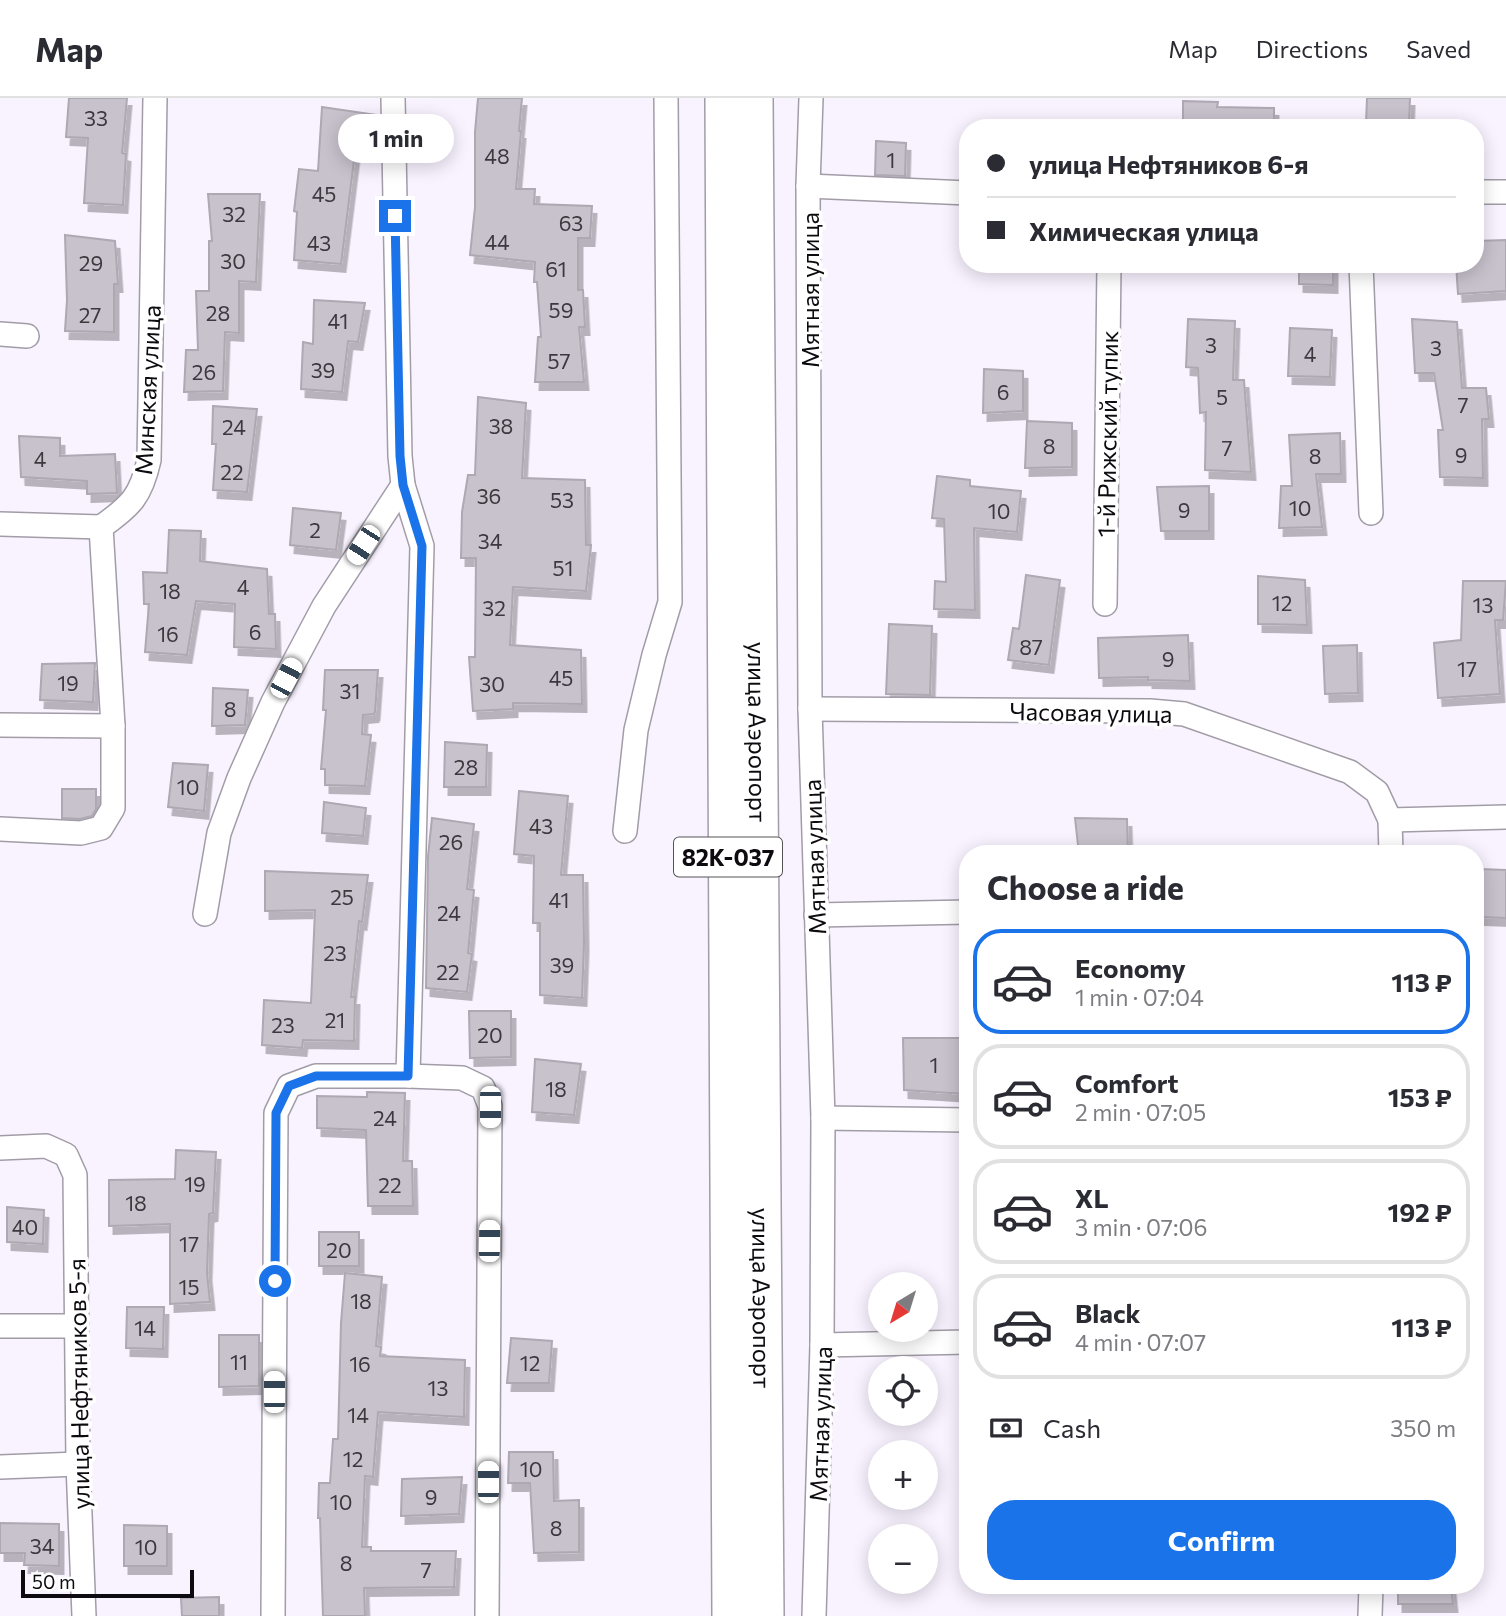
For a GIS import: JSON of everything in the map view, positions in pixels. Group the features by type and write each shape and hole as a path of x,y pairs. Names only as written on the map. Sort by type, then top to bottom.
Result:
{"main road":[{"name":"улица Аэропорт","path":"724,98 731,1616"},
{"name":"улица Аэропорт","path":"754,98 765,1616"}],"street":[{"name":"Минская улица","path":"101,527 124,511 143,486 149,460 155,98"},
{"path":"393,98 400,456 403,485 422,546 408,1076"},
{"path":"625,831 636,730 670,602 666,98"},
{"name":"Мятная улица","path":"811,98 808,186 810,709 823,1118 822,1345 814,1616"},
{"path":"808,186 959,193"},
{"path":"1484,192 1506,191"},
{"name":"1-й Рижский тупик","path":"1105,604 1109,273"},
{"path":"1362,273 1371,513"},
{"path":"0,334 27,336"},
{"path":"205,914 219,833 239,778 273,702 324,606 403,485"},
{"path":"0,524 101,527 113,726 113,808 101,828 81,834 0,829"},
{"name":"Часовая улица","path":"810,709 1150,711 1184,714 1350,772 1377,792 1390,820"},
{"path":"0,725 113,726"},
{"path":"1391,845 1390,820 1506,817"},
{"path":"816,915 959,912"},
{"path":"273,1616 276,1113 289,1086 316,1076 462,1078 483,1088 490,1107 486,1616"},
{"path":"823,1118 959,1120"},
{"name":"улица Нефтяников 5-я","path":"1,1146 46,1146 66,1155 75,1174 78,1464 84,1616"},
{"path":"0,1326 76,1326"},
{"path":"822,1345 959,1342"},
{"path":"0,1467 78,1464"},
{"path":"1370,1616 1371,1594"}],"building":[{"path":"69,98 127,98 122,153 126,154 123,205 84,203 88,138 66,137"},
{"path":"478,98 522,98 516,189 535,189 534,204 592,206 590,238 578,238 578,290 583,290 585,327 579,327 584,382 535,382 538,337 541,337 537,282 534,282 535,262 470,255 475,207"},
{"path":"1367,98 1410,98 1409,119 1366,119"},
{"path":"1183,101 1218,102 1217,107 1274,108 1274,119 1183,119"},
{"path":"322,107 377,115 367,154 355,152 341,264 294,260 297,212 294,211 299,169 318,171"},
{"path":"876,141 906,143 905,176 875,175"},
{"path":"208,194 260,194 256,282 239,281 239,333 225,332 223,391 184,392 186,350 198,350 196,291 209,291 209,241 212,241"},
{"path":"65,235 115,241 118,284 114,284 114,332 65,331"},
{"path":"1506,240 1506,291 1458,294 1457,273 1484,273 1484,241"},
{"path":"1299,273 1333,273 1333,285 1299,284"},
{"path":"314,300 365,303 358,342 348,341 342,392 301,389 303,342 313,344"},
{"path":"1188,319 1235,321 1233,380 1244,380 1251,472 1205,470 1206,412 1200,413 1198,368 1186,367"},
{"path":"1412,319 1457,322 1462,388 1486,388 1489,419 1482,419 1483,478 1440,477 1438,430 1443,430 1434,373 1415,373"},
{"path":"1290,328 1332,330 1330,377 1288,376"},
{"path":"984,369 1023,371 1023,411 983,413"},
{"path":"478,397 526,403 522,478 585,480 586,545 591,545 586,591 513,587 510,645 581,650 582,704 513,703 513,709 473,711 469,657 475,657 476,558 461,558 462,512 468,475 475,475"},
{"path":"213,406 257,409 247,492 213,490 216,444 212,444"},
{"path":"1027,421 1072,423 1072,467 1025,468"},
{"path":"1340,433 1341,474 1316,474 1322,527 1279,528 1281,486 1292,486 1289,435"},
{"path":"19,436 60,438 60,456 115,454 117,493 87,494 87,481 21,477"},
{"path":"937,476 970,480 970,486 1021,491 1017,532 974,528 975,610 934,609 935,581 946,582 944,519 932,518"},
{"path":"1209,486 1209,531 1161,531 1157,487"},
{"path":"293,508 341,513 336,550 290,545"},
{"path":"169,530 201,531 200,561 267,569 269,614 275,614 276,649 234,647 235,604 196,601 187,655 145,652 149,604 144,604 143,572 167,573"},
{"path":"1026,575 1060,580 1049,665 1008,660 1013,628 1019,629"},
{"path":"1258,576 1305,580 1307,625 1258,624"},
{"path":"1463,581 1506,581 1503,620 1495,620 1500,694 1438,698 1434,643 1461,640"},
{"path":"889,624 932,626 930,695 886,694"},
{"path":"1188,635 1190,681 1148,680 1148,677 1099,678 1098,638"},
{"path":"1357,645 1358,693 1325,694 1323,646"},
{"path":"95,663 93,702 40,700 42,664"},
{"path":"325,670 378,670 375,712 363,715 362,734 371,735 365,786 325,785 325,769 321,769 326,710 323,710"},
{"path":"213,688 248,690 245,725 212,726"},
{"path":"445,742 487,745 486,787 444,787"},
{"path":"173,763 208,765 204,811 168,807"},
{"path":"62,789 96,789 96,809 92,816 80,819 62,818"},
{"path":"519,791 568,796 561,875 583,875 582,998 540,995 540,923 533,923 534,856 514,854"},
{"path":"324,802 366,808 363,836 322,833"},
{"path":"432,818 474,824 467,889 474,890 468,953 472,954 467,992 426,988 428,856"},
{"path":"1075,818 1127,819 1128,845 1078,845"},
{"path":"1484,869 1506,870 1506,918 1484,917"},
{"path":"265,871 368,875 362,922 359,921 351,997 355,997 354,1041 303,1040 302,1048 262,1045 264,1000 311,1003 315,910 265,911"},
{"path":"469,1011 511,1011 511,1057 470,1058"},
{"path":"903,1038 959,1038 959,1094 904,1090"},
{"path":"535,1059 581,1064 574,1115 532,1112"},
{"path":"367,1092 405,1093 403,1161 412,1161 413,1206 368,1206 366,1130 317,1128 317,1096 367,1097"},
{"path":"176,1150 216,1152 213,1213 209,1214 207,1273 210,1302 170,1304 170,1224 109,1226 109,1180 175,1179"},
{"path":"7,1207 44,1210 43,1244 7,1242"},
{"path":"319,1232 359,1232 359,1266 319,1266"},
{"path":"345,1273 382,1277 376,1346 381,1347 380,1356 465,1360 464,1417 378,1412 373,1477 365,1476 362,1547 371,1547 371,1551 456,1551 454,1587 364,1588 365,1616 323,1616 319,1483 330,1483 333,1439 338,1439"},
{"path":"127,1307 164,1307 163,1349 126,1348"},
{"path":"219,1335 259,1335 259,1386 219,1387"},
{"path":"511,1338 552,1341 549,1383 507,1383"},
{"path":"509,1452 553,1452 554,1501 579,1500 579,1552 534,1553 530,1483 508,1483"},
{"path":"462,1477 459,1514 401,1516 402,1479"},
{"path":"0,1523 59,1524 59,1566 24,1565 25,1553 0,1553"},
{"path":"124,1525 167,1526 167,1566 124,1566"},
{"path":"1398,1594 1452,1594 1453,1604 1398,1604"},
{"path":"219,1597 219,1616 182,1616 181,1598"}],"route":[{"path":"275,1281 276,1113 289,1086 316,1076 408,1076 422,546 403,485 400,456 395,216"}]}
